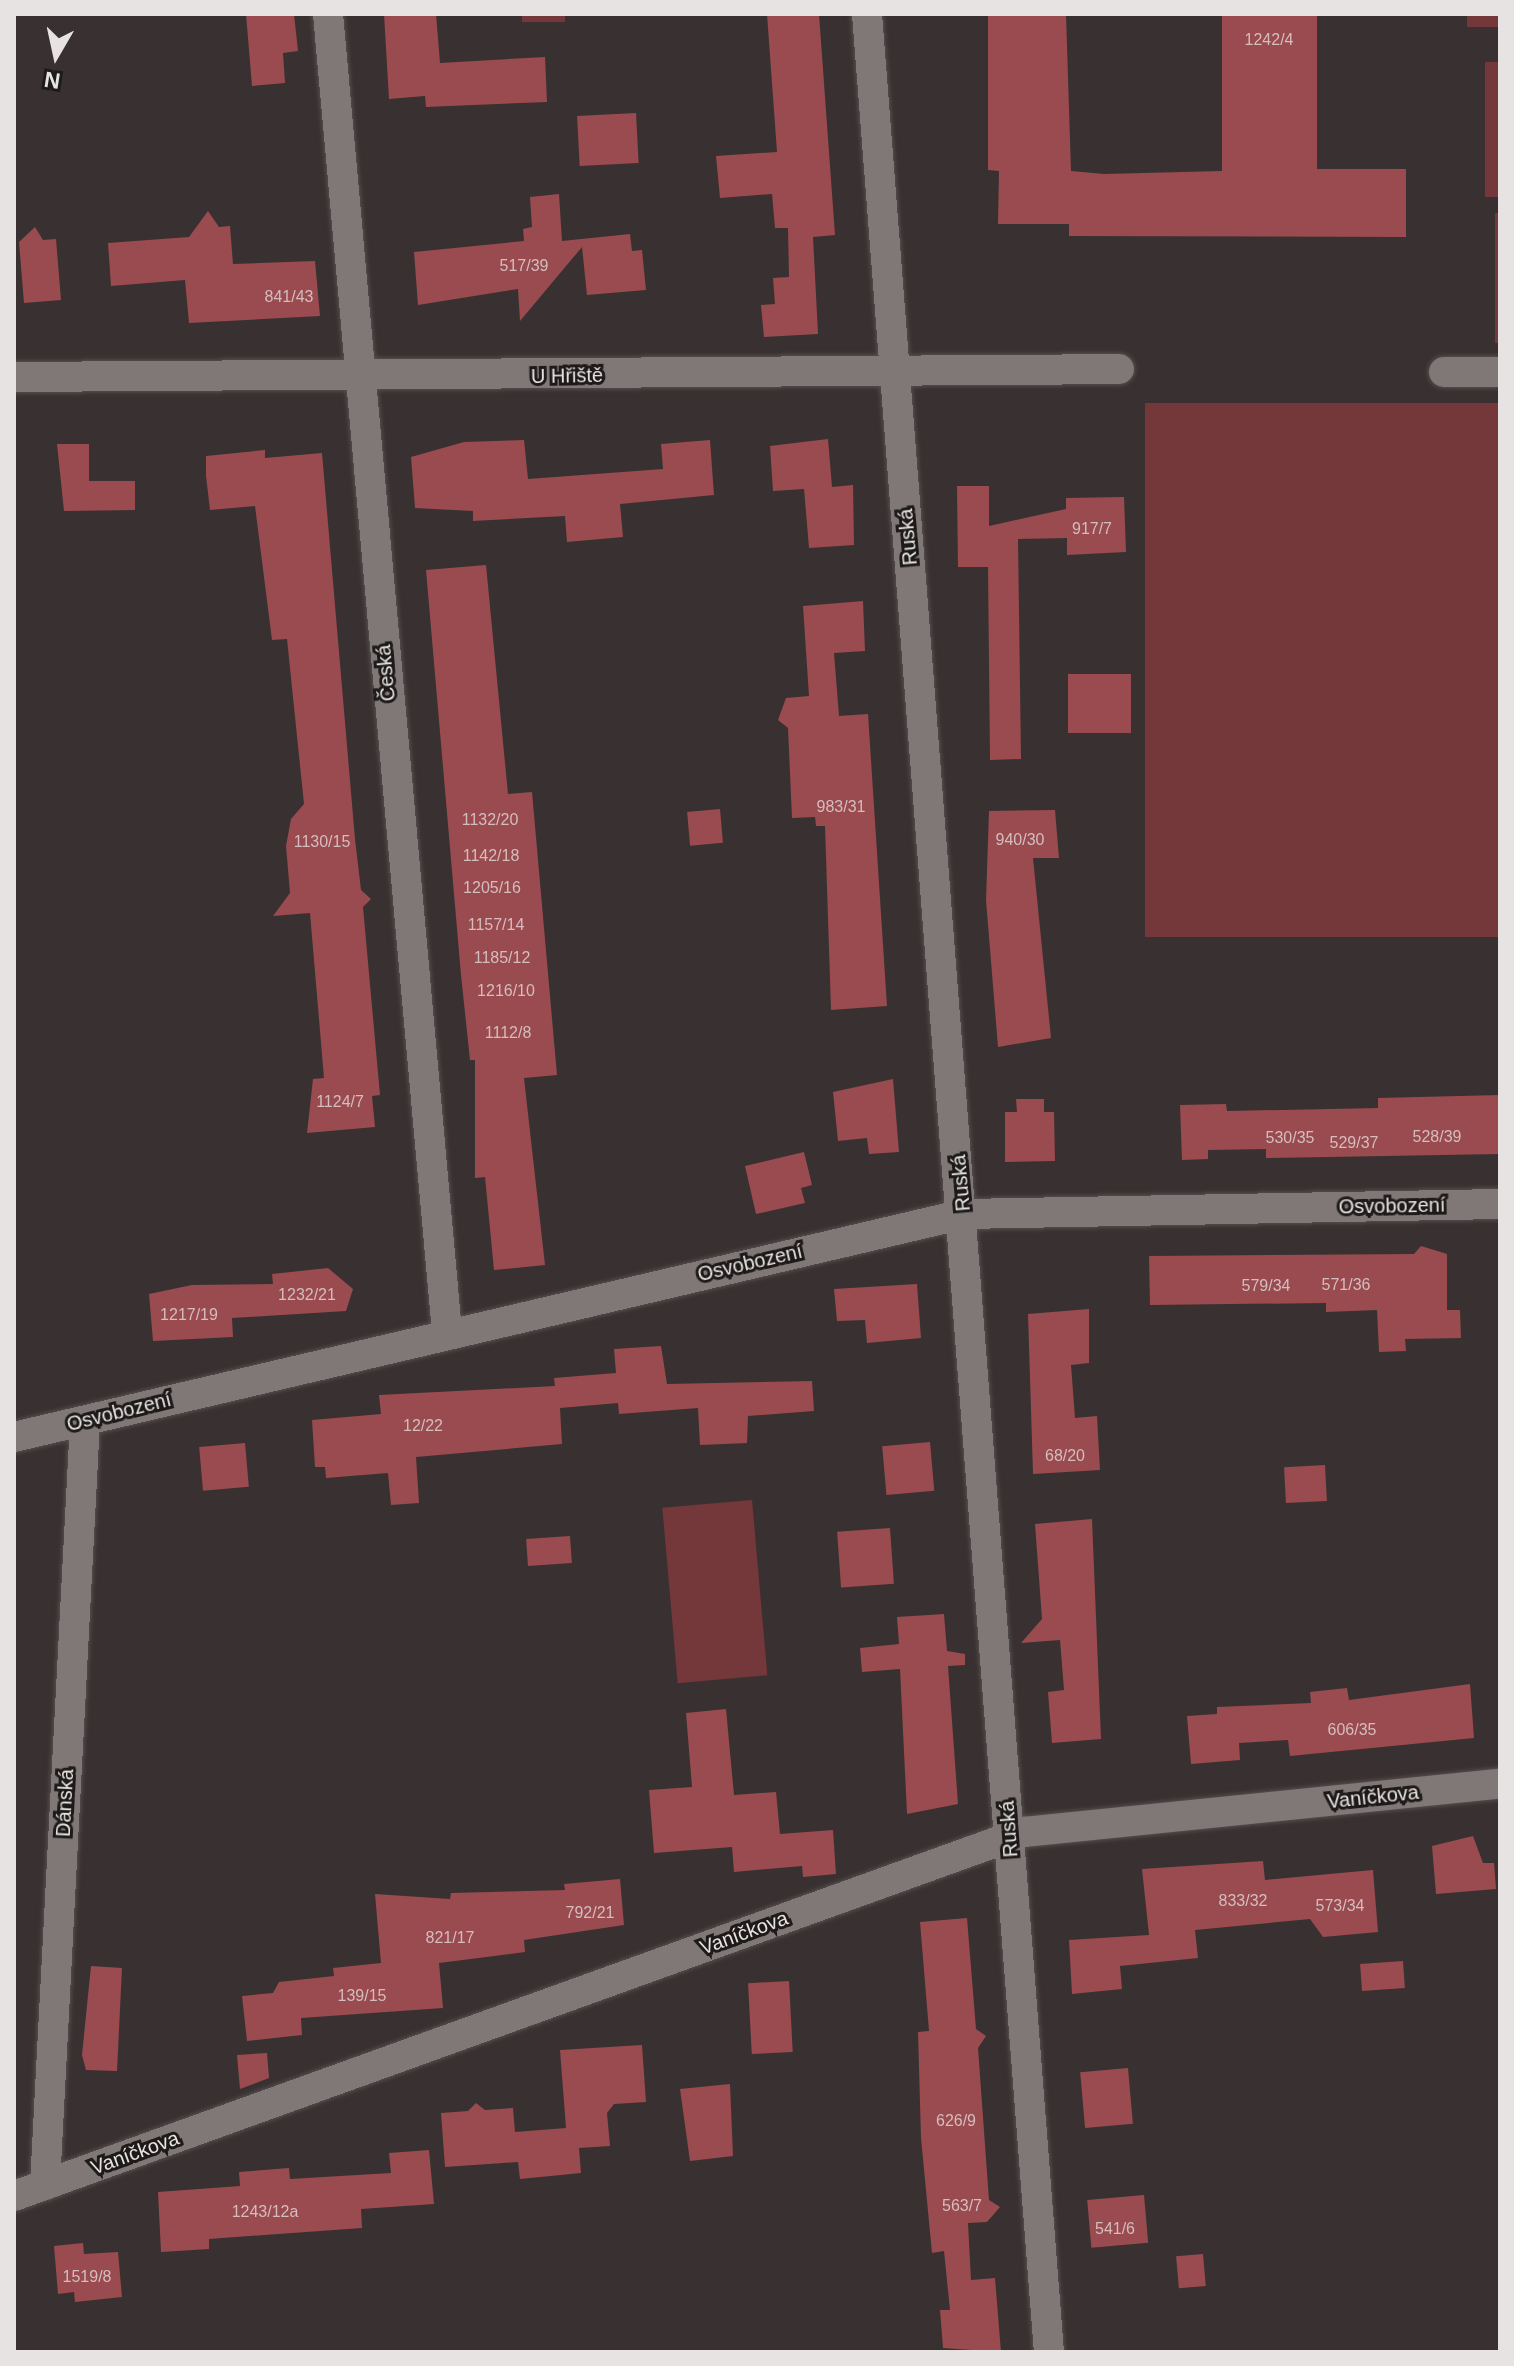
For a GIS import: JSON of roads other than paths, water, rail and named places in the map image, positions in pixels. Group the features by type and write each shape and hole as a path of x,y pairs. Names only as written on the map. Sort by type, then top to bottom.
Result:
{"street":[{"name":"Česká","path":"328,14 358,378 447,1332"},
{"name":"Ruská","path":"867,14 964,1214 1049,2352"},
{"name":"U Hřiště","path":"14,377 358,378 1119,369"},
{"path":"1444,372 1500,372"},
{"name":"Osvobození","path":"14,1437 447,1332 964,1214 1500,1204"},
{"name":"Dánská","path":"45,2185 85,1421"},
{"name":"Vaníčkova","path":"14,2196 1009,1836 1500,1784"}]}
